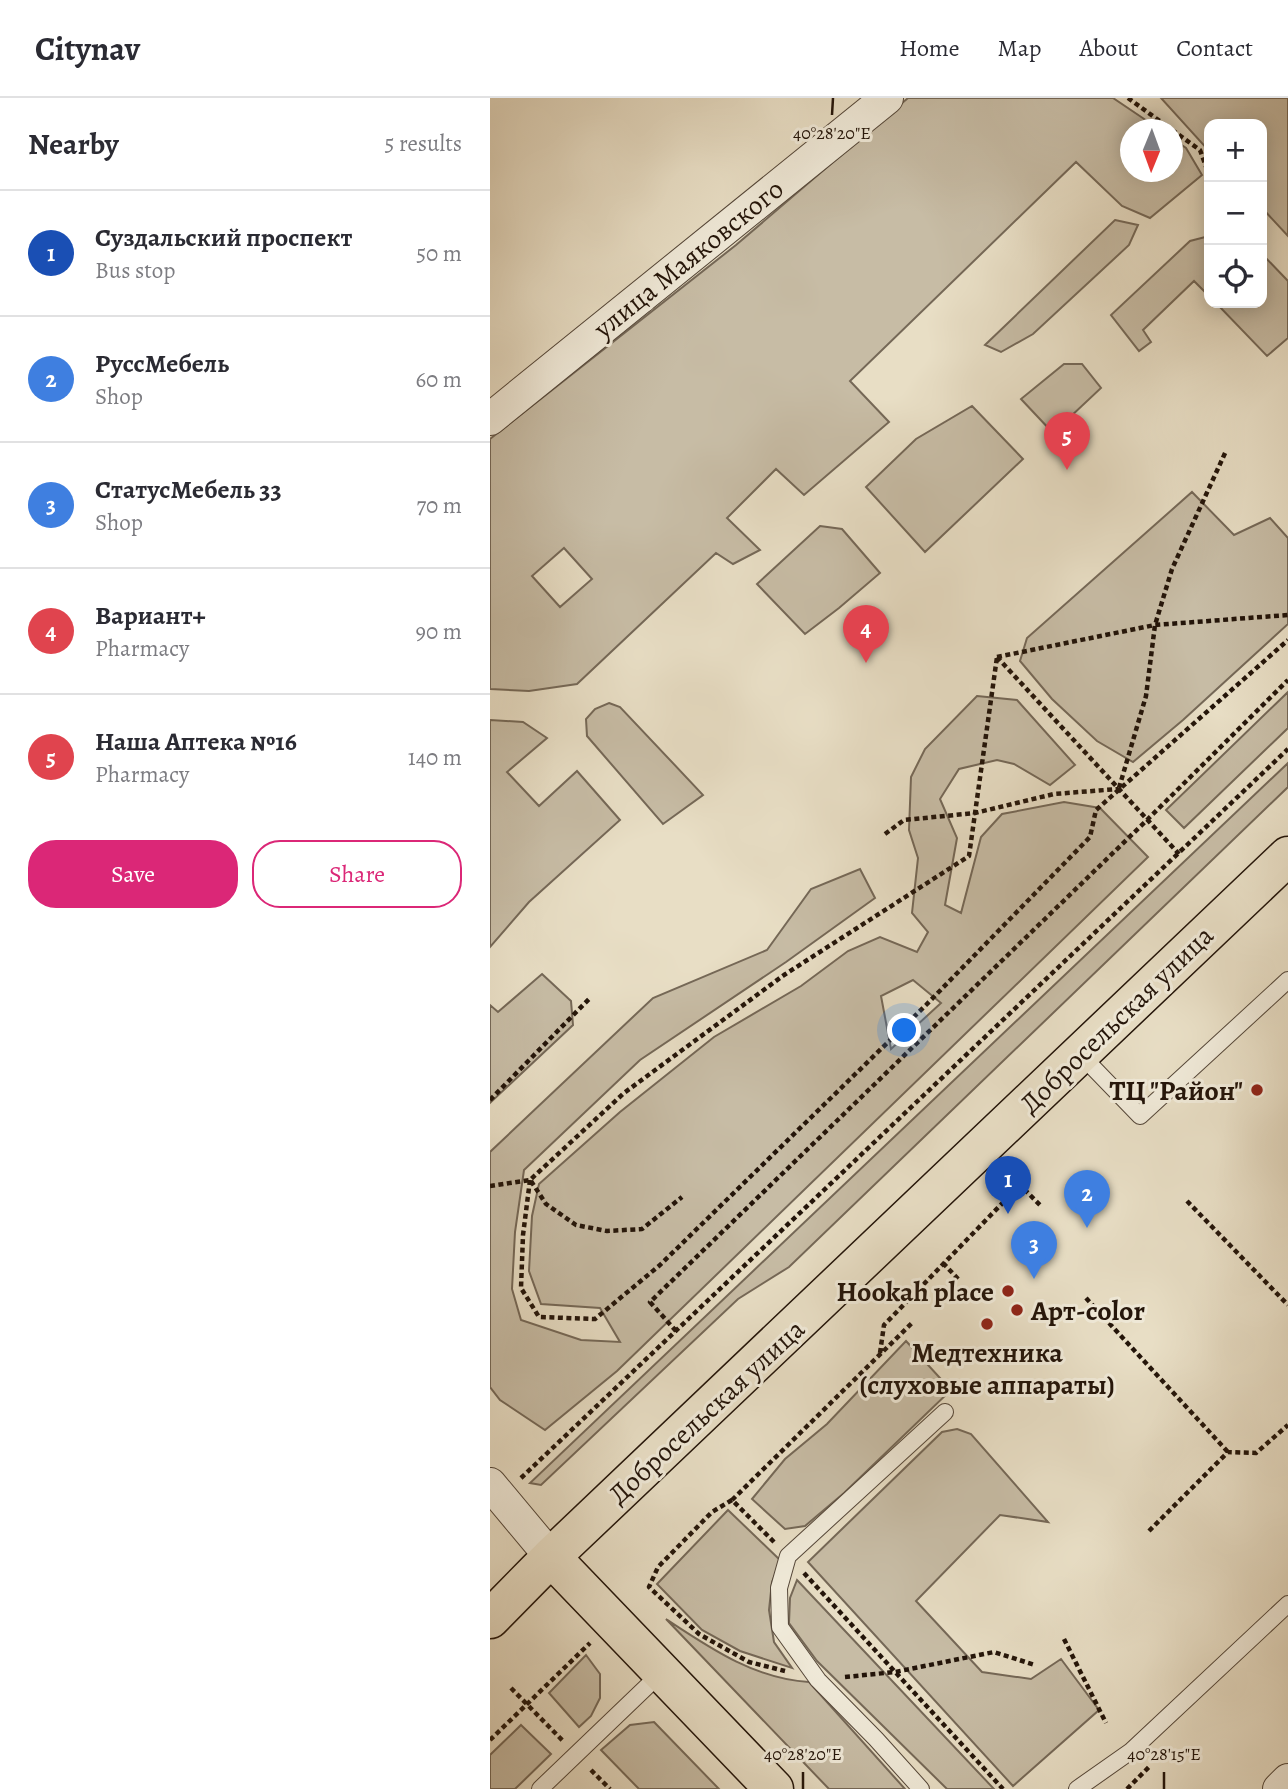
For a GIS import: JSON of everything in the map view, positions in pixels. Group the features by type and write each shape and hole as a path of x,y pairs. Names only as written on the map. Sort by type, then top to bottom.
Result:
{"main road":[{"name":"Добросельская улица","path":"490,1619 1288,856"},
{"path":"551,1558 774,1789"}],"street":[{"name":"улица Маяковского","path":"490,419 887,98"},
{"path":"496,1490 551,1558"},
{"path":"1279,1789 1288,1780"}],"lane":[{"path":"1080,1054 1140,1116 1288,979"},
{"path":"921,1789 818,1680 780,1627 779,1588 788,1556 945,1412"},
{"path":"1077,1789 1131,1751 1288,1604"},
{"path":"540,1789 661,1673"}],"path":[{"path":"1128,98 1157,119"},
{"path":"1135,98 1138,105"},
{"path":"1183,138 1200,150 1204,161"},
{"path":"1119,789 1146,696 1155,625 1172,569 1226,451"},
{"path":"997,657 1155,625 1288,615"},
{"path":"530,1180 523,1235 521,1288 539,1317 595,1318 660,1265 926,1005 1090,837 1096,810 1288,640"},
{"path":"997,657 1179,854"},
{"path":"490,1186 530,1180 624,1093 773,983 969,856 997,657"},
{"path":"676,1331 650,1302 1288,680"},
{"path":"496,1490 676,1331 1288,749"},
{"path":"886,834 904,820 975,813 1054,794 1119,789"},
{"path":"490,1100 589,999"},
{"path":"530,1180 546,1204 576,1225 607,1231 642,1229 682,1197"},
{"path":"880,1354 884,1325 1020,1185 1040,1205"},
{"path":"1186,1201 1288,1305"},
{"path":"943,1263 959,1280"},
{"path":"1086,1298 1228,1451 1256,1453 1288,1425"},
{"path":"912,1323 732,1500 712,1512 658,1567 649,1587 699,1634 719,1646 749,1662 818,1680 895,1672 994,1652 1035,1665"},
{"path":"1149,1531 1228,1451"},
{"path":"732,1500 788,1556 1003,1789"},
{"path":"1064,1639 1106,1723"},
{"path":"490,1740 590,1643"},
{"path":"511,1688 528,1704"}],"shaded area":[{"path":"908,98 1113,98 1144,119 1120,119 1120,182 1183,182 1183,146 1202,175 1150,218 1122,206 1076,162 850,381 889,422 804,495 776,469 727,518 760,550 733,564 716,553 577,684 529,691 490,689 490,439 736,245","holes":["564,548 592,579 560,607 532,576"]},
{"path":"1161,98 1288,98 1288,236 1267,213 1267,119 1204,119 1204,145 1183,119"},
{"path":"1115,220 1138,225 1129,245 1033,334 1001,352 985,345"},
{"path":"1204,237 1204,291 1194,281 1143,330 1151,342 1139,351 1111,315 1190,241"},
{"path":"1267,259 1288,281 1288,338 1267,356 1221,308 1267,308"},
{"path":"1064,364 1082,364 1101,388 1053,433 1021,399"},
{"path":"972,406 1023,459 925,552 866,487 916,439"},
{"path":"1192,492 1234,535 1270,518 1288,538 1288,624 1133,762 1097,741 1052,699 1020,661 1027,638"},
{"path":"820,526 842,529 880,573 805,634 757,584"},
{"path":"1288,692 1288,728 1184,828 1166,810"},
{"path":"977,696 1017,700 1075,765 1050,785 1014,764 997,760 959,769 940,799 957,838 945,905 961,913 981,837 1002,814 1064,802 1100,808 1148,857 617,1371 545,1430 500,1400 490,1387 490,1152 653,998 767,950 811,889 860,869 875,898 786,962 640,1060 524,1170 515,1232 512,1289 521,1320 581,1340 620,1342 600,1308 541,1304 529,1271 532,1216 539,1184 620,1112 714,1037 801,986 848,951 880,937 917,952 928,932 912,913 918,858 909,830 911,777 925,749","holes":["913,980 941,1003 891,1049 881,996"]},
{"path":"609,703 620,707 703,795 663,824 587,736 586,719 595,709"},
{"path":"490,720 523,722 547,738 507,772 539,806 577,771 620,820 529,902 490,947"},
{"path":"1288,763 1288,787 789,1267 738,1299 541,1485 530,1483"},
{"path":"542,974 571,1001 573,1025 490,1103 490,1005 498,1012"},
{"path":"906,1341 951,1390 844,1493 805,1526 785,1529 752,1499 785,1459 827,1424"},
{"path":"957,1429 971,1434 1048,1522 1000,1515 916,1601 982,1672 1031,1679 1061,1659 1099,1710 1013,1786 808,1562 942,1432"},
{"path":"728,1510 781,1561 772,1582 769,1610 774,1642 792,1668 740,1651 702,1630 657,1584"},
{"path":"797,1580 994,1789 947,1789 817,1661 789,1623 790,1598"},
{"path":"666,1619 716,1651 752,1668 789,1680 809,1682 905,1789 829,1789"},
{"path":"586,1655 600,1674 600,1698 591,1716 579,1727 549,1693"},
{"path":"654,1722 719,1789 639,1789 601,1750 630,1725"},
{"path":"521,1725 551,1754 515,1789 490,1789 490,1755"}],"place":[{"name":"Наша Аптека №16","path":"1067,470"},
{"name":"Вариант+","path":"866,663"},
{"name":"ТЦ \"Район\"","path":"1257,1090"},
{"name":"Суздальский проспект","path":"1008,1214"},
{"name":"РуссМебель","path":"1087,1228"},
{"name":"СтатусМебель 33","path":"1034,1279"},
{"name":"Hookah place","path":"1008,1291"},
{"name":"Арт-color","path":"1017,1310"},
{"name":"Медтехника (слуховые аппараты)","path":"987,1324"}]}
